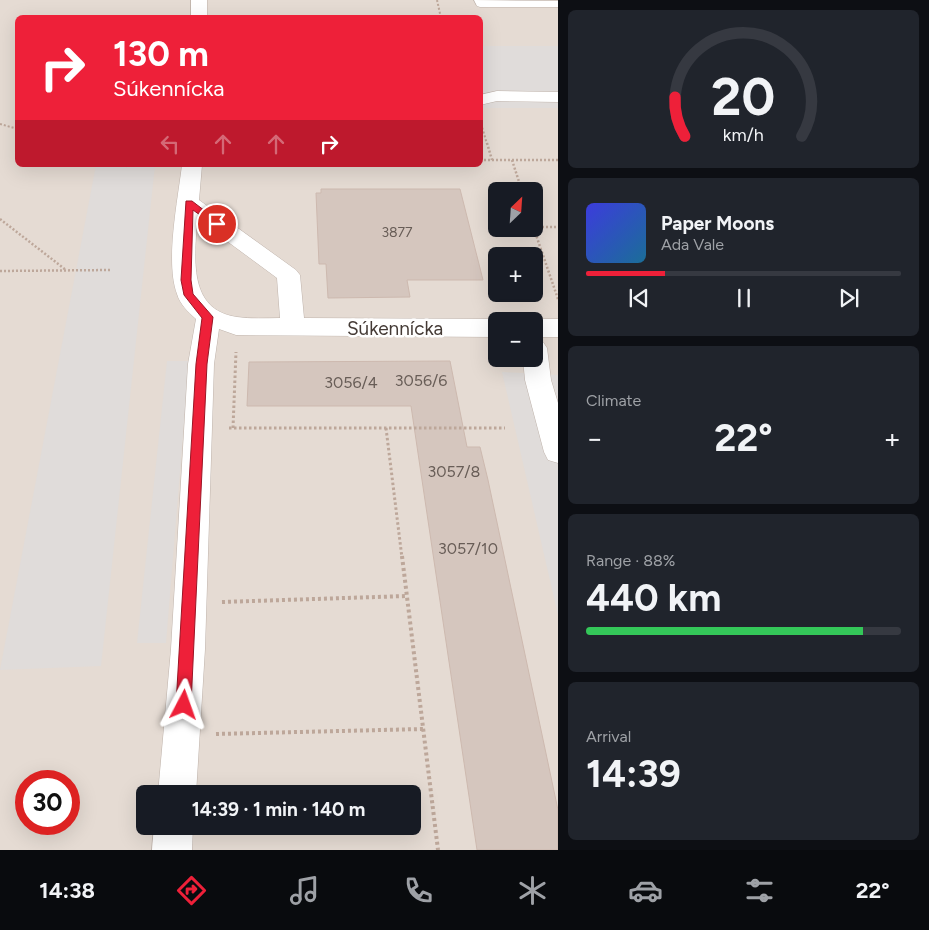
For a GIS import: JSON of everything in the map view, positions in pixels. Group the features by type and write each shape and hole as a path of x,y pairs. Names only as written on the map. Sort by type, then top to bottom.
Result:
{"street":[{"path":"199,0 199,15"},
{"path":"483,99 497,96 558,96"},
{"path":"178,785 190,603 202,364 208,317 189,295 186,280 192,167"},
{"path":"189,203 288,275 293,327"},
{"name":"Súkennícka","path":"208,317 236,326 488,328"},
{"path":"543,328 558,328"},
{"path":"536,367 538,380 558,452"},
{"path":"172,850 173,835"}],"lane":[{"path":"478,0 480,4 558,4"}],"path":[{"path":"437,0 440,15"},
{"path":"0,124 15,129"},
{"path":"483,129 492,160"},
{"path":"483,160 558,160"},
{"path":"512,160 519,182"},
{"path":"0,219 66,270"},
{"path":"543,228 558,227"},
{"path":"537,238 558,299"},
{"path":"0,271 110,270"},
{"path":"233,428 236,344"},
{"path":"198,428 505,428"},
{"path":"386,428 438,850"},
{"path":"190,603 407,596"},
{"path":"181,734 423,729"}],"shaded area":[{"path":"0,0 558,0 558,850 0,850"},
{"path":"483,46 558,46 558,108 483,108"},
{"path":"96,167 155,167 101,666 0,670"},
{"path":"167,361 189,361 166,643 137,643"},
{"path":"502,372 558,375 558,615"}],"building":[{"path":"321,189 460,189 483,280 407,280 410,297 328,298 326,264 319,264 316,193 321,193"},
{"path":"450,361 467,447 480,447 488,480 558,810 558,850 477,850 411,406 247,406 249,362"}],"route":[{"path":"184,705 202,364 208,317 189,295 186,280 186,234 189,203 217,224"}]}
